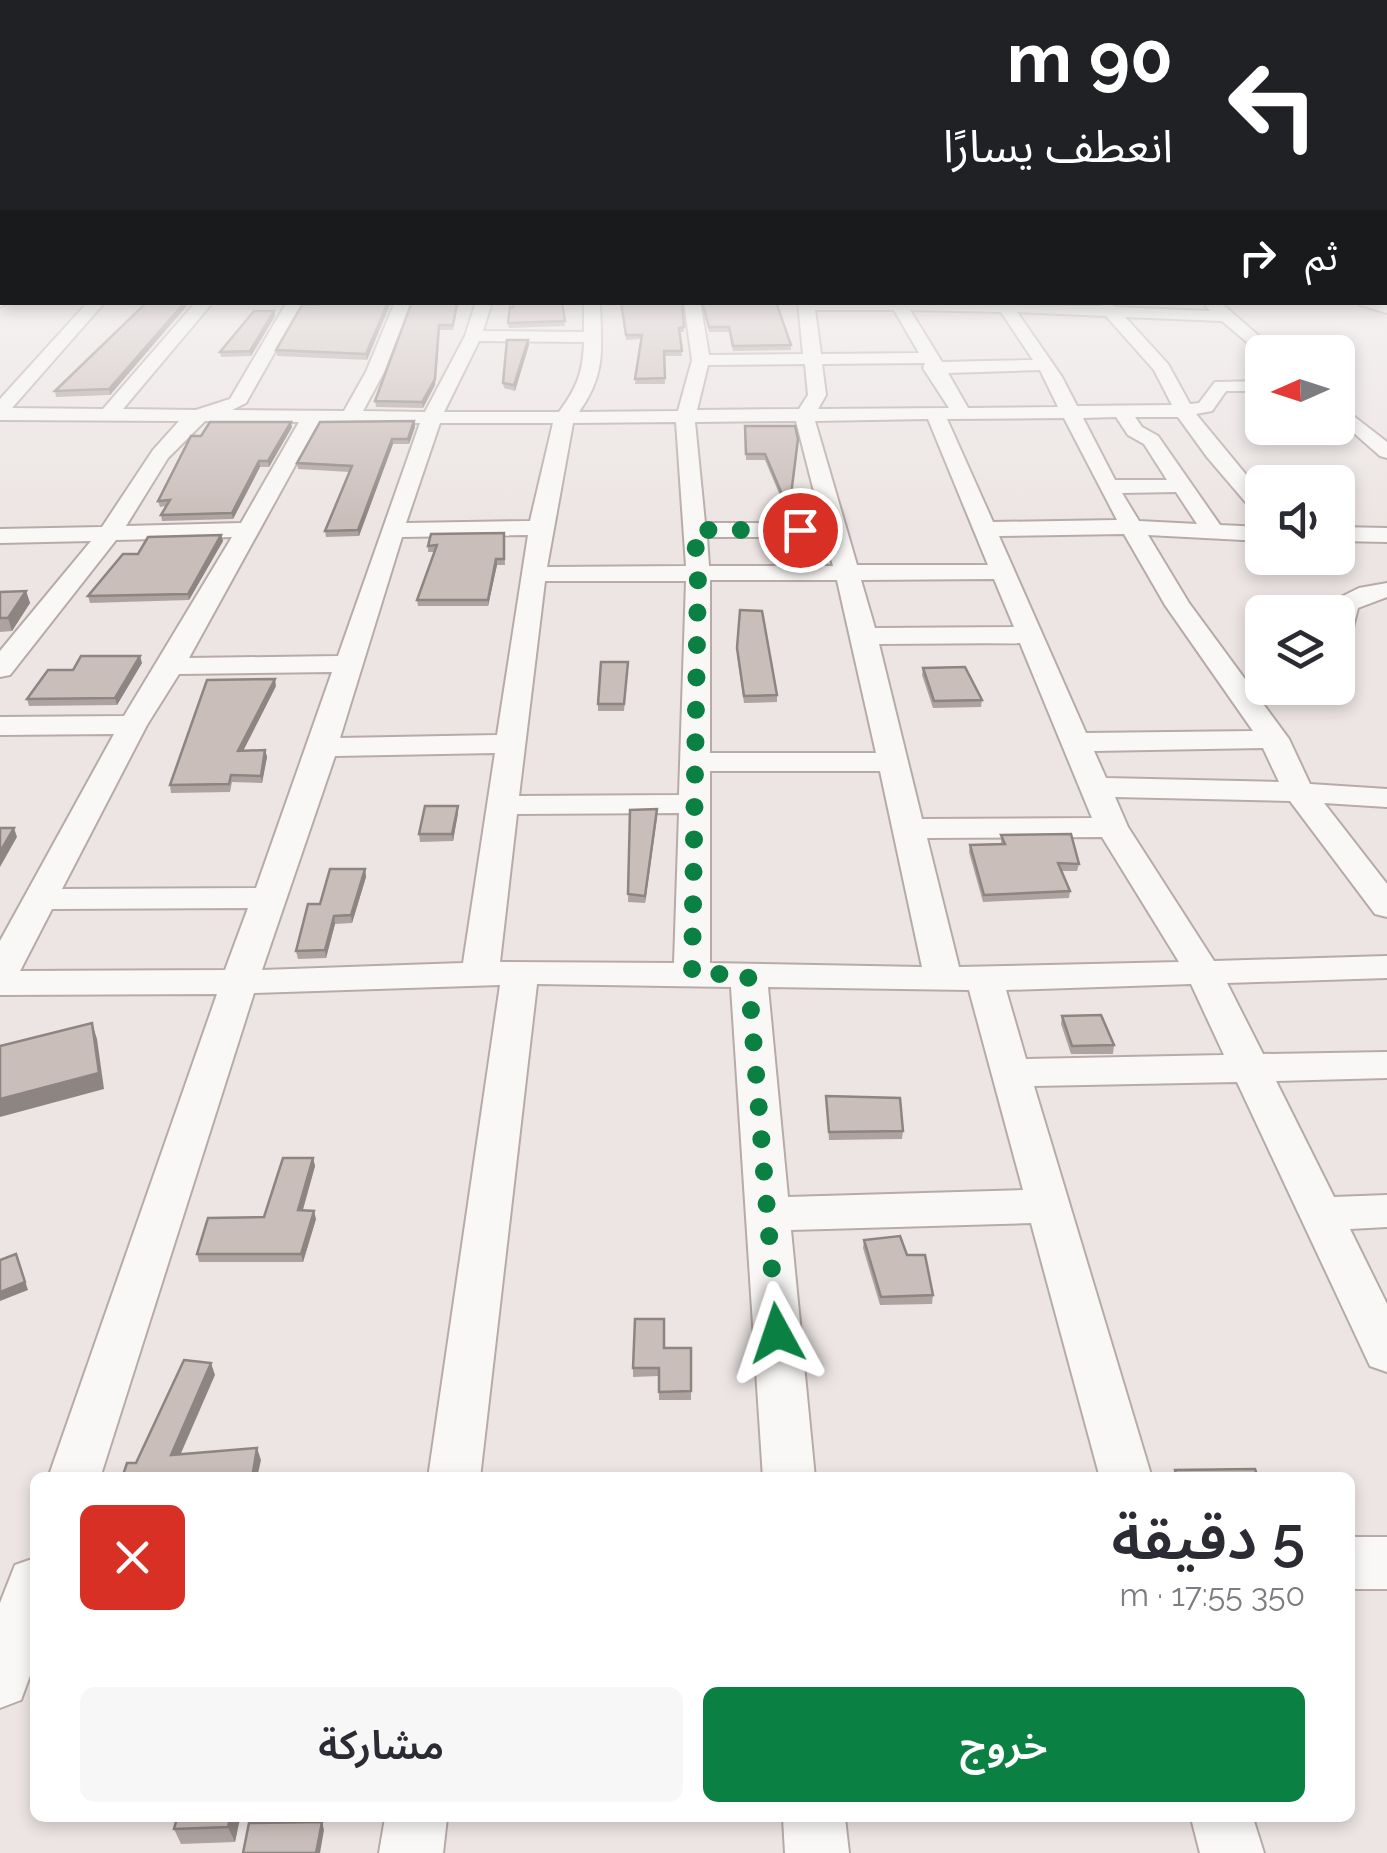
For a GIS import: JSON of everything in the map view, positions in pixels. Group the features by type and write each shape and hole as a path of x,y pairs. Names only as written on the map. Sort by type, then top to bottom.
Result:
{"street":[{"path":"0,412 56,347"},
{"path":"108,415 166,347"},
{"path":"0,669 83,560 108,535 164,452 200,415 237,402 269,347"},
{"path":"350,417 385,347"},
{"path":"76,1472 432,417 467,347"},
{"path":"480,973 540,528 564,418 586,389 593,347"},
{"path":"692,974 698,572 684,418 704,347"},
{"path":"710,347 804,416 864,636 908,829 964,979 1011,1074 1124,1472"},
{"path":"804,416 817,395 808,347"},
{"path":"922,347 949,413 984,528 1112,827 1204,973 1387,1352"},
{"path":"1033,347 1130,527 1178,605 1245,681"},
{"path":"1143,347 1162,368 1184,411 1214,453 1245,489"},
{"path":"0,412 684,418 770,388 813,359 1045,365"},
{"path":"804,416 1184,411 1204,407 1222,386 1245,386"},
{"path":"1122,412 1135,431 1152,440 1215,534"},
{"path":"0,974 133,725 171,666 312,417"},
{"path":"1355,425 1387,452"},
{"path":"1108,487 1182,486"},
{"path":"984,528 1130,527 1245,534"},
{"path":"394,530 540,528"},
{"path":"0,536 246,530"},
{"path":"694,530 835,530"},
{"path":"1355,535 1385,537"},
{"path":"534,574 1003,572"},
{"path":"1355,600 1387,590"},
{"path":"864,636 1030,634"},
{"path":"171,666 347,664"},
{"path":"1262,705 1299,792 1387,907"},
{"path":"0,726 133,725"},
{"path":"1076,742 1274,739"},
{"path":"323,746 511,744"},
{"path":"695,762 892,762"},
{"path":"1095,788 1387,798"},
{"path":"502,804 694,804"},
{"path":"908,829 1112,827"},
{"path":"42,899 270,898"},
{"path":"0,983 239,982 520,972 964,979 1387,967"},
{"path":"455,1472 520,972"},
{"path":"748,974 788,1472"},
{"path":"1011,1074 1387,1066"},
{"path":"767,1214 1048,1206"},
{"path":"1320,1214 1387,1211"},
{"path":"1355,1563 1387,1563"},
{"path":"0,1680 30,1598"},
{"path":"411,1853 415,1822"},
{"path":"814,1822 817,1853"},
{"path":"1223,1822 1232,1853"}],"building":[{"path":"100,347 145,347 109,389 55,391"},
{"path":"224,347 252,347 250,351 220,352"},
{"path":"277,347 369,347 366,354"},
{"path":"395,347 437,347 435,379 422,402 375,401"},
{"path":"506,347 526,347 514,385 503,383"},
{"path":"640,347 682,347 682,351 664,351 665,378 635,379"},
{"path":"414,421 408,439 392,439 358,530 325,531 352,466 297,463 320,422"},
{"path":"210,422 291,422 268,461 259,461 232,513 161,515 170,500 158,501 191,436 201,436"},
{"path":"745,426 795,426 798,439 789,511 765,454 746,454"},
{"path":"504,533 504,559 496,559 488,600 417,600 437,545 428,546 431,534"},
{"path":"221,535 188,594 88,596 123,554 138,554 148,537"},
{"path":"26,591 8,618 0,618 0,592"},
{"path":"740,610 762,611 777,695 744,696 737,648"},
{"path":"81,656 140,656 115,698 27,699 48,670 73,670"},
{"path":"601,662 628,662 624,704 598,704"},
{"path":"965,667 982,700 934,701 923,668"},
{"path":"275,679 238,751 265,750 261,776 231,775 229,784 170,785 207,680"},
{"path":"425,806 458,806 452,834 419,834"},
{"path":"657,809 645,896 628,894 630,810"},
{"path":"0,828 14,828 0,852"},
{"path":"1071,834 1079,864 1058,863 1070,891 984,895 970,845 1005,844 1001,835"},
{"path":"330,869 365,869 351,915 334,916 325,950 296,951 308,904 320,904"},
{"path":"1101,1015 1114,1045 1072,1046 1062,1016"},
{"path":"92,1023 99,1073 0,1099 0,1046"},
{"path":"826,1096 900,1098 903,1131 829,1132"},
{"path":"283,1158 313,1158 298,1210 314,1211 301,1254 197,1254 208,1218 264,1217"},
{"path":"900,1236 907,1255 925,1255 933,1295 881,1297 864,1240"},
{"path":"16,1254 25,1282 0,1292 0,1260"},
{"path":"635,1319 664,1319 664,1348 691,1348 691,1391 659,1392 659,1368 633,1368"},
{"path":"184,1360 211,1363 171,1455 257,1448 253,1472 124,1472 127,1463 136,1463"},
{"path":"1255,1469 1256,1472 1176,1472"},
{"path":"176,1822 229,1822 228,1827 174,1829"},
{"path":"322,1822 316,1853 243,1853 249,1823"}],"route":[{"path":"777,1333 748,974 692,974 698,572 694,530 800,530"}]}
